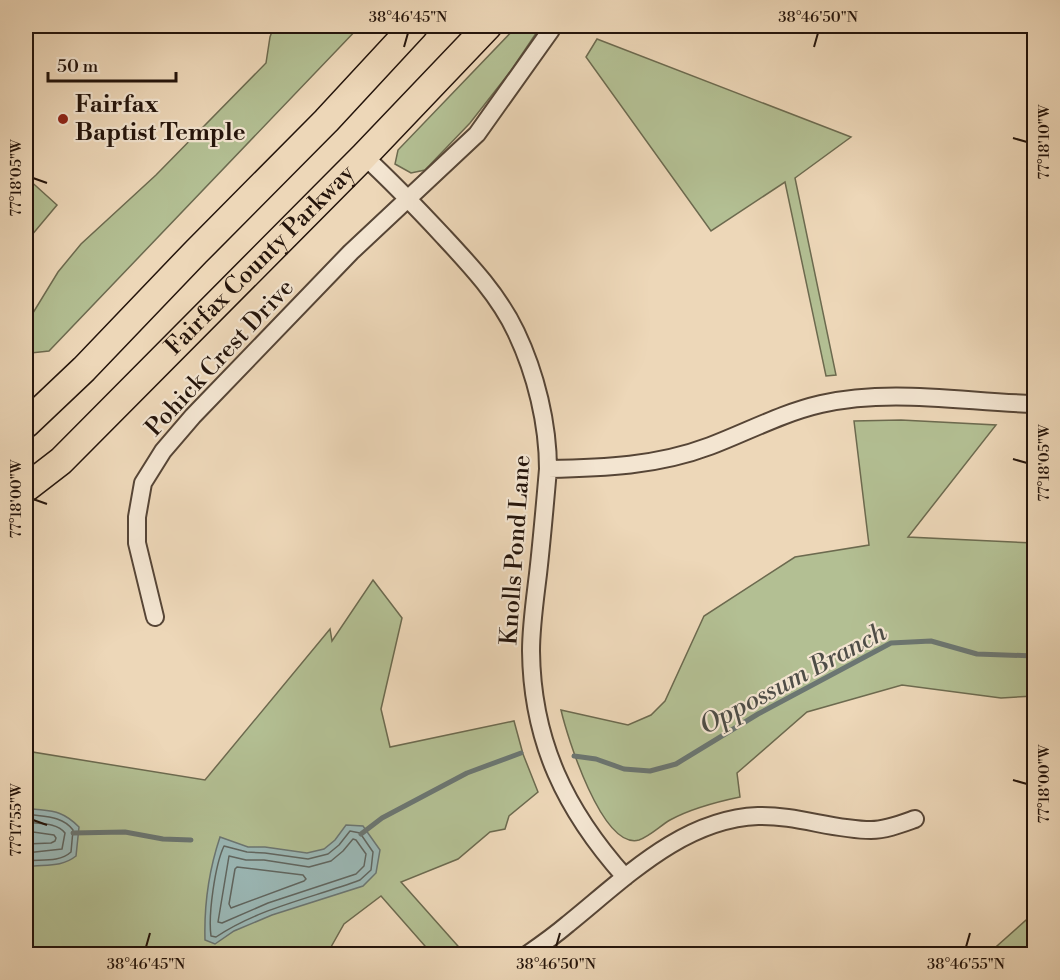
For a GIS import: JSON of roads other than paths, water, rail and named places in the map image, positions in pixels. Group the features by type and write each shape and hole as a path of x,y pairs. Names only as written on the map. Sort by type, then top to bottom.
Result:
{"highway":[{"name":"Fairfax County Parkway","path":"26,424 84,369 326,121 414,26"},
{"name":"Fairfax County Parkway","path":"26,488 61,461 364,156 488,26"}],"street":[{"name":"Pohick Crest Drive","path":"155,617 137,543 136,517 144,483 163,451 193,416 351,252 477,134 551,30"},
{"name":"Knolls Pond Lane","path":"364,156 408,198 469,264 516,331 537,392 548,441 548,469 531,649 532,682 537,714 548,752 569,802 601,849 625,877"},
{"path":"548,469 636,465 666,459 710,446 792,412 820,404 852,399 889,397 1035,404"},
{"path":"528,954 625,877 678,840 706,828 756,816 780,816 873,830 897,826 915,819"}],"water":[{"path":"26,808 60,814 79,827 76,856 58,864 26,867"},
{"path":"346,825 363,826 380,850 376,873 363,886 272,915 234,931 215,944 205,940 208,888 220,837 248,847 307,853 324,849 335,840"}],"waterway":[{"name":"Oppossum Branch","path":"574,756 596,759 624,769 650,771 676,764 758,714 891,643 931,641 977,654 1034,656"},
{"name":"Oppossum Branch","path":"361,834 382,818 467,773 521,753"},
{"name":"Oppossum Branch","path":"73,833 125,832 163,839 191,840"}],"place":[{"name":"Fairfax Baptist Temple","path":"63,119"}]}
